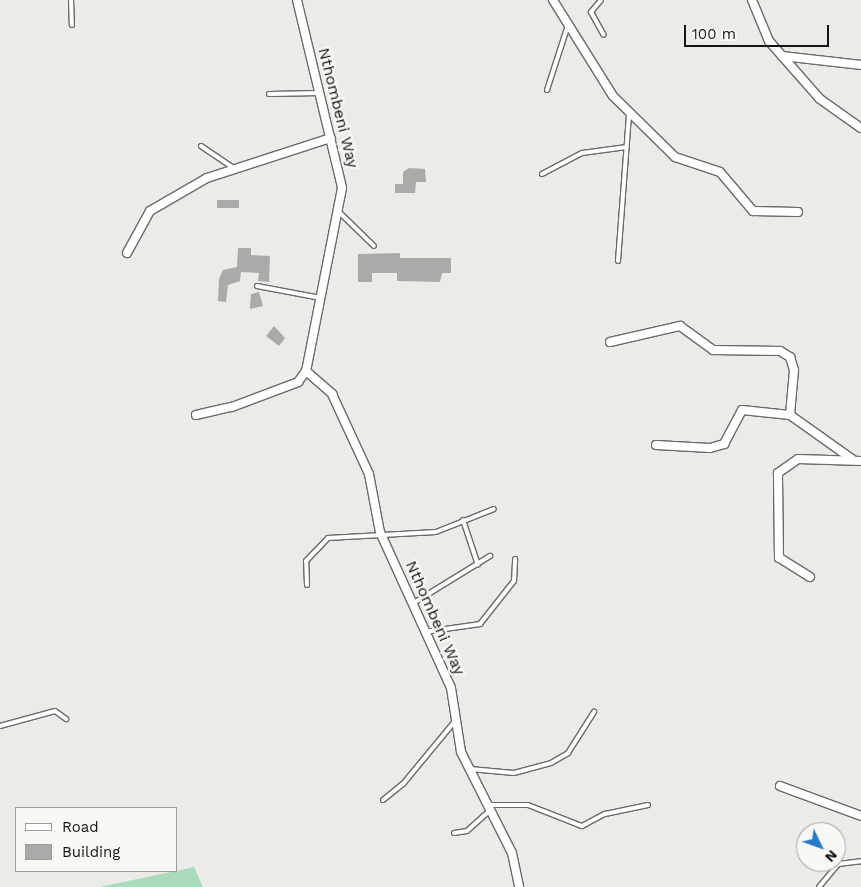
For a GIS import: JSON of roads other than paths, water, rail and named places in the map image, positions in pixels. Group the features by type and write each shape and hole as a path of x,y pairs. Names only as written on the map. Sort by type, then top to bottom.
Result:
{"street":[{"name":"Nthombeni Way","path":"297,0 341,177 338,212 306,370 328,388 369,474 380,532 451,688 456,720 468,769 491,806 512,853 519,887"},
{"path":"553,0 629,114 675,157 720,172 753,211 798,212"},
{"path":"752,0 762,29 782,56 830,109 861,128"},
{"path":"782,56 861,65"},
{"path":"127,253 150,211 234,168 331,138"},
{"path":"610,342 680,326 713,350 780,351 790,357 794,370 790,415"},
{"path":"196,414 232,407 298,382 306,370"},
{"path":"656,445 710,448 724,444 742,410 790,415 852,459"},
{"path":"810,577 778,558 778,473 798,459 852,459 861,461"},
{"path":"780,786 861,816"}],"lane":[{"path":"71,0 72,26"},
{"path":"601,0 591,12 604,35"},
{"path":"547,90 568,25"},
{"path":"269,94 320,93"},
{"path":"618,261 629,114"},
{"path":"201,146 234,168"},
{"path":"542,174 582,153 627,147"},
{"path":"338,212 374,246"},
{"path":"257,286 321,298"},
{"path":"307,585 306,561 323,541 380,532 436,532 462,520 494,509"},
{"path":"462,520 478,565"},
{"path":"412,604 490,556"},
{"path":"424,632 480,624 514,581 515,559"},
{"path":"0,726 49,711 61,712 66,719"},
{"path":"468,769 514,773 551,764 568,753 594,712"},
{"path":"383,800 404,784 456,720"},
{"path":"454,833 467,831 491,806 528,805 582,826 605,814 648,805"},
{"path":"819,887 838,864 861,861"}]}
